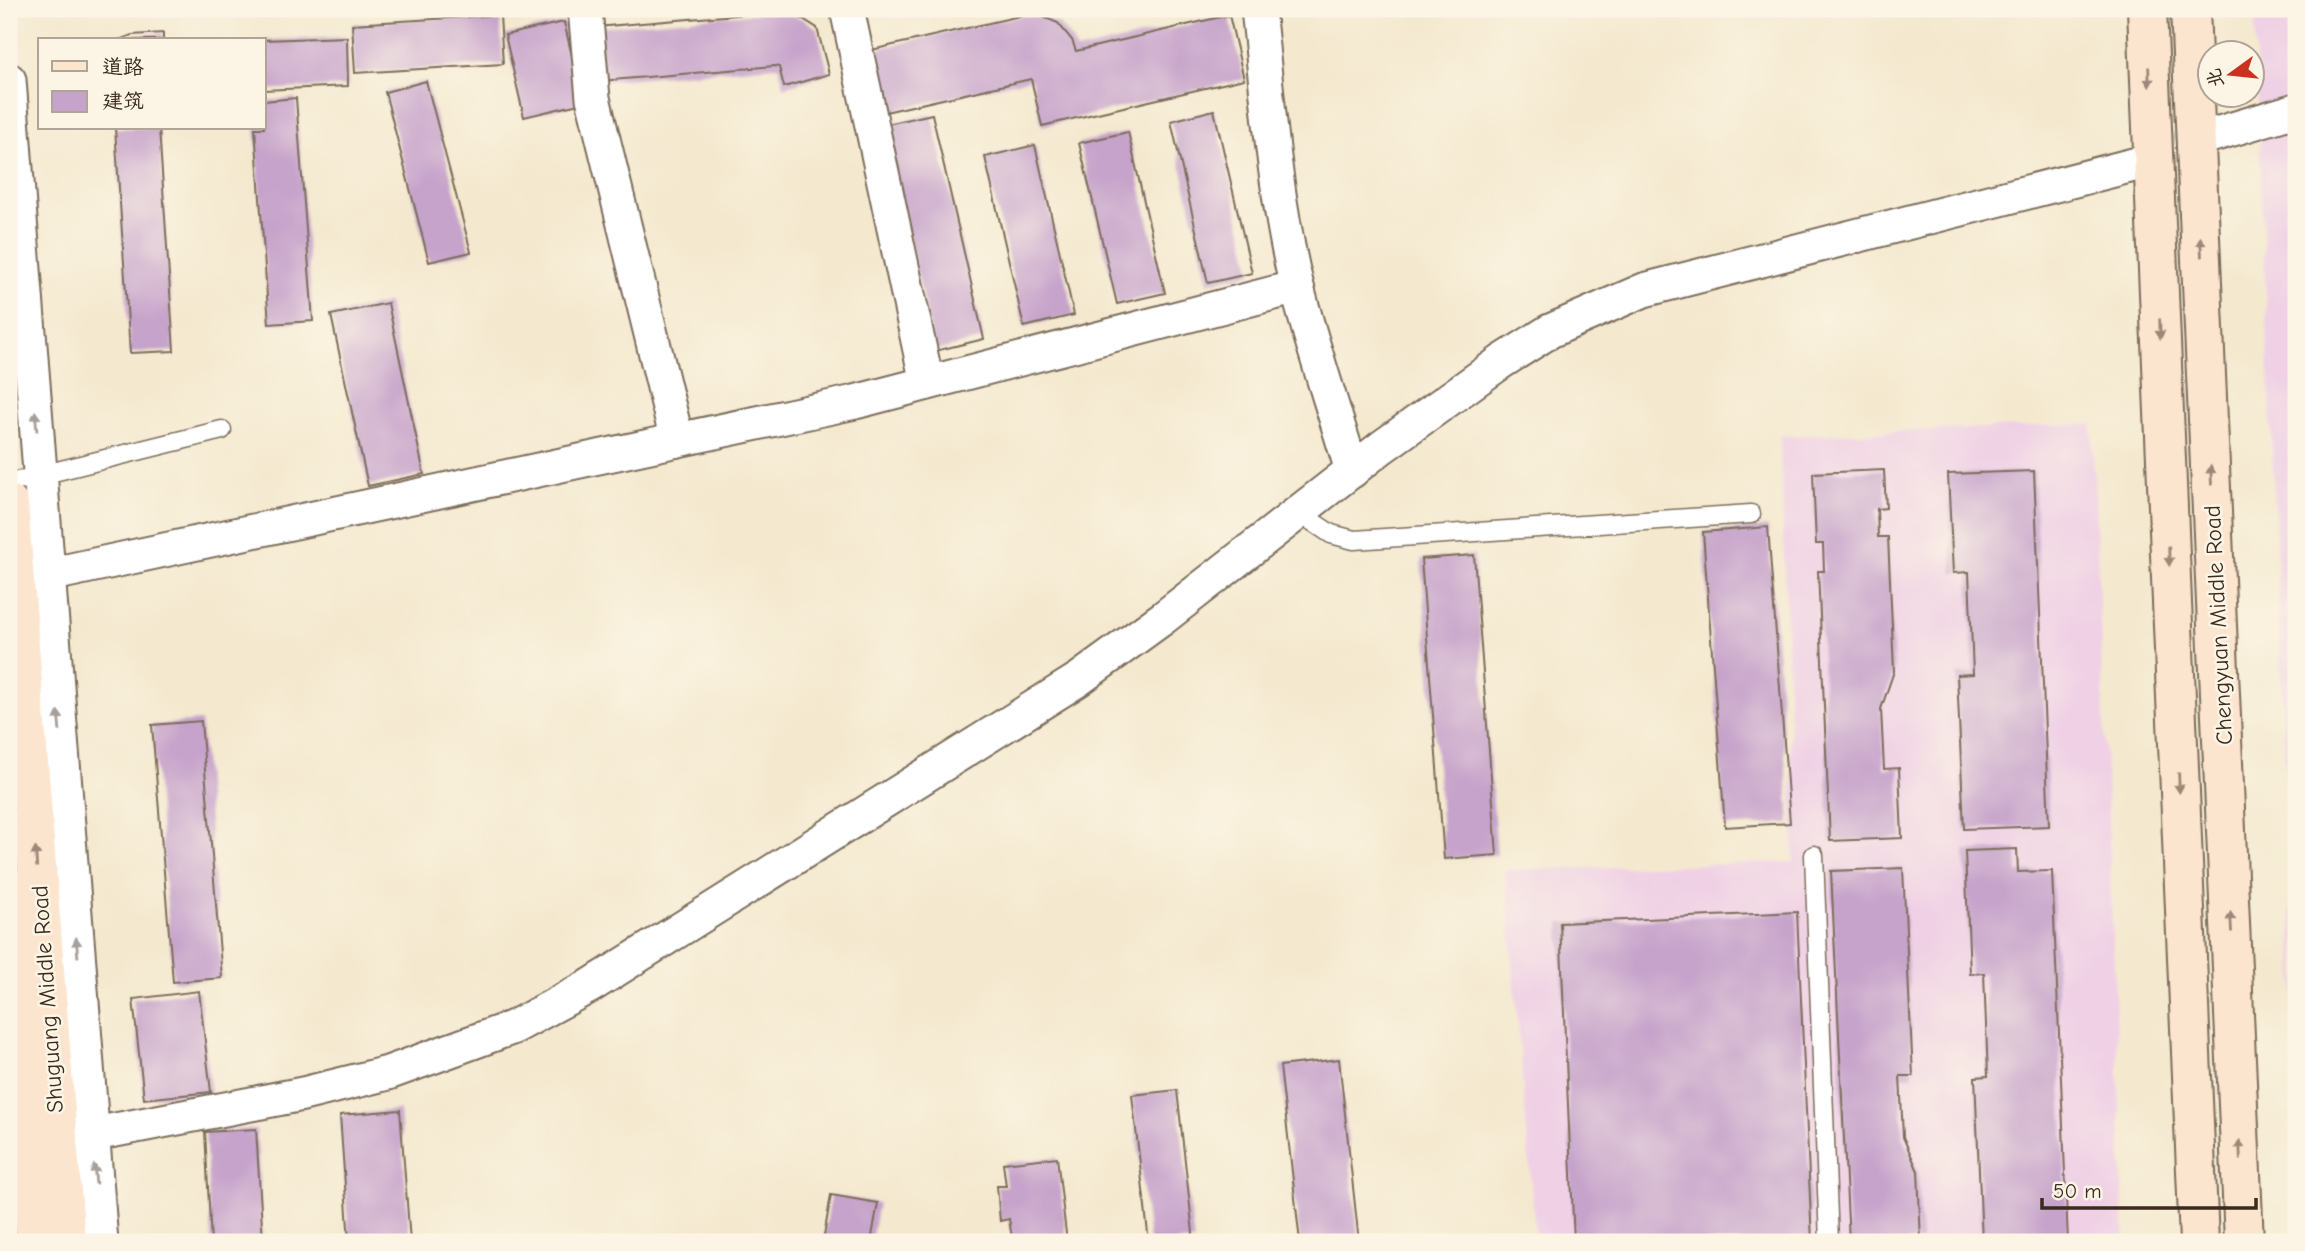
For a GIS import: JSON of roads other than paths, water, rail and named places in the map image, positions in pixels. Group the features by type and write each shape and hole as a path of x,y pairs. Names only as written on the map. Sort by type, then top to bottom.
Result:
{"main road":[{"name":"Chengyuan Middle Road","path":"2147,9 2199,1242"},
{"name":"Chengyuan Middle Road","path":"2190,9 2244,1242"},
{"name":"Shuguang Middle Road","path":"9,504 75,1138 66,1242"},
{"name":"Shuguang Middle Road","path":"9,887 36,1242"}],"street":[{"path":"585,9 593,97 677,440"},
{"path":"847,9 927,383"},
{"path":"1258,9 1274,149 1297,287 1352,471"},
{"path":"9,80 24,479 48,575 75,1138 101,1242"},
{"path":"2196,140 2296,110"},
{"path":"75,1138 303,1094 388,1073 514,1027 590,986 1079,680 1352,471 1501,362 1550,331 1644,290 2153,160"},
{"path":"48,575 855,402 1297,287"}],"lane":[{"path":"24,479 222,430"},
{"path":"1298,512 1331,534 1354,540 1751,514"},
{"path":"1814,855 1829,1242"}]}
